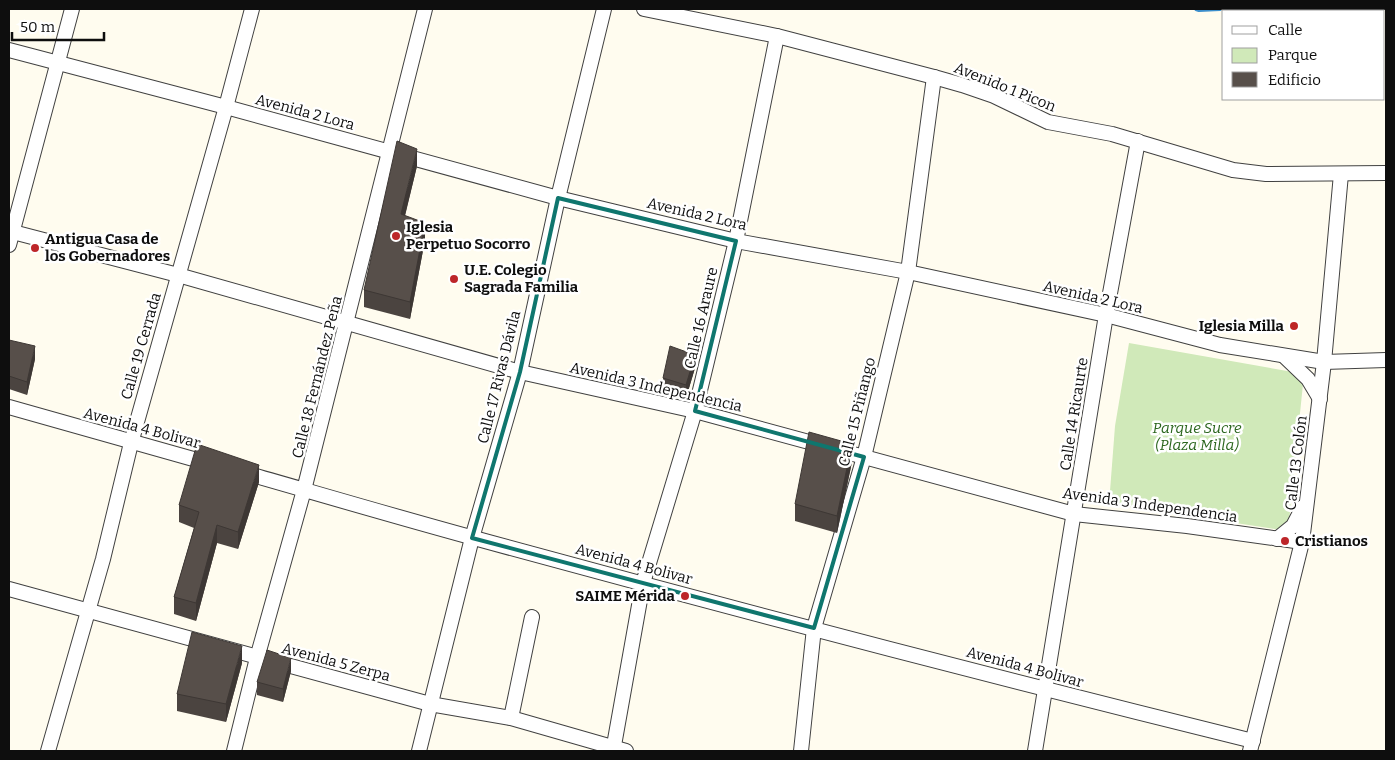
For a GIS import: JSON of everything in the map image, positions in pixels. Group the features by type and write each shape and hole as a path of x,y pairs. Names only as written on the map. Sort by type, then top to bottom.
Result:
{"street":[{"path":"10,236 72,9"},
{"name":"Calle 19 Cerrada","path":"48,751 103,559 131,443 252,9"},
{"name":"Calle 18 Fernández Peña","path":"234,751 257,658 304,490 347,324 425,9"},
{"name":"Calle 17 Rivas Dávila","path":"419,751 472,538 520,372 558,198 604,9"},
{"name":"Avenido 1 Picon","path":"644,9 777,36 934,77 994,96 1048,122 1101,131 1218,166 1266,174 1386,173"},
{"name":"Calle 16 Araure","path":"617,750 642,584 696,411 736,241 777,36"},
{"name":"Avenida 2 Lora","path":"9,50 558,198 736,241 908,272 1106,315 1220,345 1324,362 1386,360"},
{"name":"Calle 15 Piñango","path":"801,751 814,628 864,456 908,272 934,77"},
{"name":"Calle 14 Ricaurte","path":"1035,751 1106,315 1138,141"},
{"name":"Calle 13 Colón","path":"1252,746 1302,542 1324,362 1341,174"},
{"name":"Avenida 3 Independencia","path":"10,236 178,275 520,372 696,411 1074,514 1302,542"},
{"path":"1283,355 1308,379 1320,399"},
{"name":"Avenida 4 Bolivar","path":"9,408 472,538 1252,746"},
{"path":"1277,539 1293,526 1298,519 1308,494"},
{"name":"Avenida 5 Zerpa","path":"9,589 430,704 510,718 617,750"},
{"path":"510,718 532,617"}],"highlighted area":[{"path":"558,198 736,241 695,411 864,457 814,628 472,538 520,372"}],"green space":[{"name":"Parque Sucre (Plaza Milla)","path":"1129,343 1304,374 1288,531 1109,504 1115,426"}],"building":[{"name":"Iglesia Perpetuo Socorro","path":"397,141 417,149 401,214 425,223 410,302 364,290"},
{"path":"9,340 35,346 27,382 9,376"},
{"path":"670,346 695,355 686,385 663,378"},
{"path":"809,432 852,444 837,516 795,504"},
{"path":"197,444 259,465 238,532 217,525 196,603 174,597 199,512 179,505"},
{"path":"192,632 242,646 226,704 177,694"},
{"path":"267,650 291,658 283,689 257,682"}],"waterway":[{"path":"1196,9 1220,9"}],"place":[{"name":"Iglesia Perpetuo Socorro","path":"396,236"},
{"name":"Antigua Casa de los Gobernadores","path":"35,248"},
{"name":"U.E. Colegio Sagrada Familia","path":"454,279"},
{"name":"Iglesia Milla","path":"1294,326"},
{"name":"Cristianos","path":"1285,541"},
{"name":"SAIME Mérida","path":"685,596"}]}
